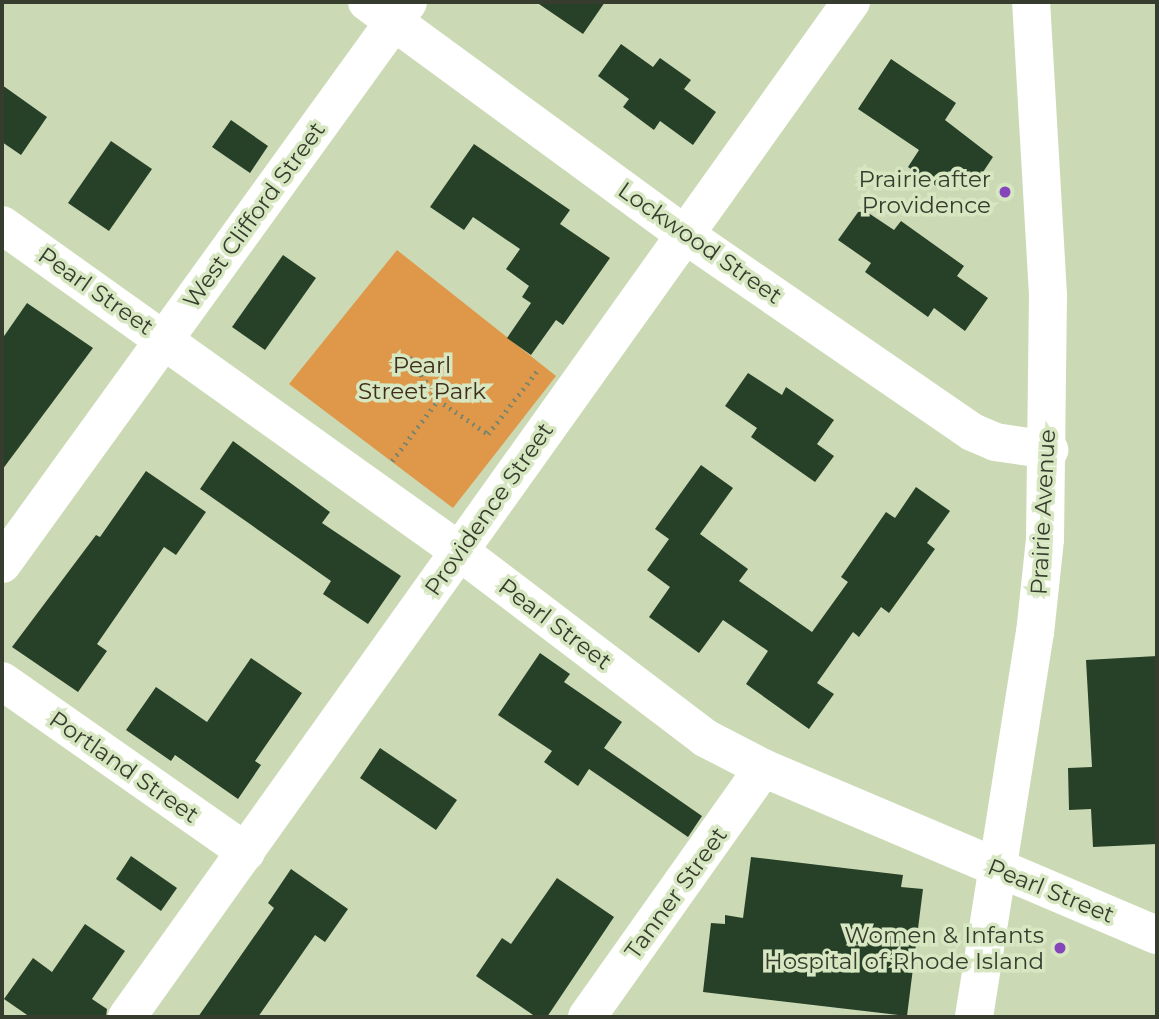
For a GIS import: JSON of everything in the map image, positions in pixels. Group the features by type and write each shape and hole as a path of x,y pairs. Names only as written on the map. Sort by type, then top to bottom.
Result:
{"street":[{"name":"Providence Street","path":"127,1017 851,2"},
{"name":"Prairie Avenue","path":"974,1017 1035,633 1049,450 1048,295 1031,2"},
{"name":"Lockwood Street","path":"390,8 684,234 972,432 995,442 1049,450"},
{"name":"West Clifford Street","path":"2,565 164,339 390,8"},
{"name":"Pearl Street","path":"2,225 459,551 705,738 763,768 1157,935"},
{"name":"Portland Street","path":"2,681 246,852"},
{"name":"Tanner Street","path":"587,1017 763,768"}],"path":[{"path":"410,358 438,400 488,433 537,371"},
{"path":"372,488 438,400"}],"green space":[{"name":"Pearl Street Park","path":"397,250 556,376 453,508 289,384"}],"building":[{"path":"536,2 605,2 583,34"},
{"path":"621,44 653,67 660,58 691,80 684,89 716,112 693,145 660,121 654,130 623,107 629,99 598,76"},
{"path":"891,59 956,103 945,120 993,157 977,181 957,168 942,190 908,167 919,150 858,109"},
{"path":"2,85 47,117 21,155 2,142"},
{"path":"231,120 268,146 250,173 212,147"},
{"path":"111,141 152,169 109,231 68,203"},
{"path":"474,144 570,210 560,224 610,258 563,325 556,320 531,355 507,338 531,303 522,297 529,286 506,269 520,249 473,217 464,230 430,207"},
{"path":"861,208 894,230 901,221 964,266 957,276 988,298 965,331 934,308 928,317 865,272 871,263 838,240"},
{"path":"283,255 316,278 265,350 232,327"},
{"path":"27,303 93,348 2,470 2,339"},
{"path":"748,373 782,395 786,387 834,420 817,444 834,456 815,482 751,437 757,428 725,406"},
{"path":"233,441 330,512 322,523 401,576 368,624 323,594 331,581 200,489"},
{"path":"701,465 733,488 700,534 748,569 739,581 812,632 848,582 841,577 886,512 895,518 916,487 950,511 927,543 935,549 889,613 881,607 859,637 853,632 817,683 834,694 809,729 746,684 768,651 723,620 699,653 649,617 670,587 647,570 669,539 655,529"},
{"path":"146,471 206,512 176,555 164,547 97,644 107,651 78,692 12,647 96,535 100,537"},
{"path":"540,653 570,674 564,682 622,722 604,748 702,816 688,837 589,769 578,786 544,762 552,751 498,715"},
{"path":"1157,656 1157,844 1093,847 1091,809 1069,810 1068,768 1092,767 1086,660"},
{"path":"251,658 302,693 255,761 261,765 238,799 175,755 171,761 126,730 156,687 207,722"},
{"path":"380,748 457,800 436,830 360,778"},
{"path":"131,856 177,888 161,911 116,879"},
{"path":"751,857 903,875 901,887 923,889 907,1016 703,992 711,923 725,924 725,915 743,918"},
{"path":"291,869 348,909 325,942 315,935 258,1017 198,1017 274,908 268,903"},
{"path":"557,878 614,917 547,1017 536,1017 476,976 502,938 511,944"},
{"path":"85,924 125,951 92,999 107,1009 106,1017 30,1017 4,999 33,958 52,972"}],"place":[{"name":"Prairie after Providence","path":"1005,192"},
{"name":"Women & Infants Hospital of Rhode Island","path":"1060,948"}]}
